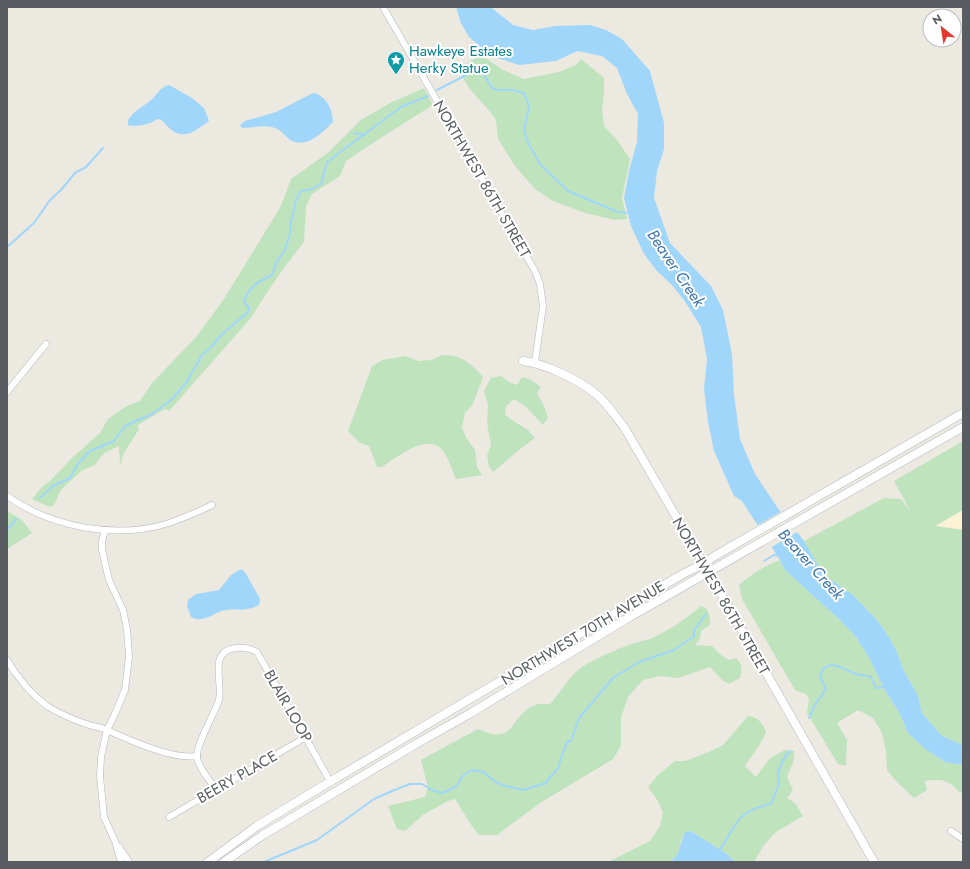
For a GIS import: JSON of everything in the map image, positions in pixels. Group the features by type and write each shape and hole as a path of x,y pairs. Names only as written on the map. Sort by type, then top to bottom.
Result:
{"main road":[{"name":"NORTHWEST 86TH STREET","path":"523,360 535,362 581,384 596,394 624,427 874,862"},
{"name":"NORTHWEST 70TH AVENUE","path":"208,862 275,815 330,781 622,609 683,574 704,564 802,505 963,413"},
{"name":"NORTHWEST 70TH AVENUE","path":"224,862 263,835 628,618 963,427"}],"street":[{"name":"NORTHWEST 86TH STREET","path":"383,7 535,272 540,284 544,306 535,362"},
{"path":"7,392 46,344"},
{"path":"7,496 19,504 52,520 105,530 145,528 168,523 212,505"},
{"path":"105,530 102,541 103,556 109,580 123,610 127,629 129,656 124,690 107,730 101,757 100,776 104,817 115,841 121,862"},
{"name":"BLAIR LOOP","path":"197,756 199,745 219,700 219,659 223,653 233,649 250,649 257,652 330,781"},
{"path":"7,660 19,679 46,705 58,712 91,726 107,730 115,735 158,750 186,757 197,756 216,790"},
{"path":"446,714 452,724"},
{"name":"BEERY PLACE","path":"169,817 306,737"},
{"path":"951,830 963,839"},
{"path":"115,841 129,862"}],"shaded area":[{"path":"963,510 963,530 935,526"}],"green space":[{"path":"481,55 503,70 524,79 559,72 576,65 581,59 604,78 602,111 604,126 617,140 630,159 622,198 627,219 615,220 585,213 553,201 535,189 515,166 498,139 496,120 469,88 458,69"},
{"path":"424,88 433,105 346,161 340,176 312,194 306,206 304,242 280,273 250,319 169,411 165,409 138,425 139,429 124,453 120,465 119,446 104,453 95,465 81,471 61,490 54,505 50,507 32,499 43,486 100,433 108,419 125,407 140,401 152,383 197,336 224,299 281,206 291,179 329,152 361,120 390,103"},
{"path":"442,355 455,356 466,361 483,377 472,406 465,412 462,428 467,439 475,450 477,467 482,475 456,479 449,461 443,451 437,446 430,444 412,448 382,467 377,467 369,446 360,443 348,431 372,366 383,360 405,356 419,361 431,360"},
{"path":"501,376 509,382 517,385 522,377 531,380 541,387 537,393 548,418 543,425 525,406 514,399 506,406 505,415 528,430 535,438 493,472 489,467 487,455 491,446 487,422 488,405 484,391 491,378"},
{"path":"963,441 963,510 935,526 963,530 963,745 942,736 922,713 918,696 903,669 897,652 889,637 877,620 853,595 823,575 804,541 884,498 901,499 911,512 894,481"},
{"path":"7,511 22,520 32,533 7,549"},
{"path":"780,560 785,570 841,621 856,637 869,658 887,694 899,712 908,733 925,749 945,762 963,765 963,791 960,793 952,785 944,781 925,781 927,790 914,798 887,770 886,751 882,733 873,718 858,710 837,723 847,740 846,766 838,764 807,713 809,699 806,694 795,690 742,599 739,585 758,571"},
{"path":"701,606 708,611 710,616 710,625 701,631 700,639 695,645 712,646 721,655 729,660 736,658 741,667 740,678 729,684 722,680 710,667 678,678 660,676 643,680 628,697 621,717 621,746 613,759 540,803 497,835 479,835 455,799 448,801 424,814 405,831 397,829 388,806 425,797 428,787 421,760 478,729 498,735 504,733 509,730 522,714 531,706 550,704 574,673 585,665 618,649 657,636 689,616"},
{"path":"748,716 760,721 766,733 745,766 756,777 770,758 785,750 794,751 794,760 787,777 793,790 787,798 795,803 803,816 776,832 764,845 754,862 735,862 728,855 691,831 682,838 677,855 670,862 608,862 650,841 660,826 663,813 658,801 648,787 658,775 675,761 685,761 723,745"}],"water":[{"name":"Beaver Creek","path":"456,7 492,7 513,25 533,30 555,26 590,25 606,30 622,39 650,71 664,123 664,149 657,171 654,198 670,243 711,286 723,310 732,354 734,395 740,439 755,474 777,507 804,541 823,574 853,595 877,620 897,652 903,669 918,696 922,713 942,736 963,745 963,765 945,762 925,749 908,733 899,712 887,694 869,658 856,637 841,621 785,570 742,501 734,496 714,451 708,422 704,389 707,359 701,327 684,300 671,284 657,271 644,254 631,226 624,198 629,171 637,142 638,114 627,94 617,68 602,56 577,51 556,61 519,65 491,56 469,37 461,23"},
{"path":"169,85 192,98 204,108 209,121 194,131 184,134 179,134 174,131 159,119 142,125 128,125 128,120 138,109 152,99 160,90"},
{"path":"313,93 318,94 328,104 332,113 333,122 315,138 309,141 298,143 292,141 280,130 271,127 263,126 243,128 240,126 245,121 276,112"},
{"path":"241,569 245,572 260,599 259,605 249,609 221,611 203,619 195,619 191,617 187,606 188,600 196,594 219,590 231,575"},
{"path":"691,831 728,855 735,862 670,862 677,855 685,832"}],"pier":[{"path":"782,511 799,531 770,548 756,526"}],"waterway":[{"path":"437,90 478,69 481,70 492,88 497,90 512,90 524,93 529,106 525,133 528,143 540,164 568,191 618,212 630,213"},
{"path":"40,498 53,486 70,478 77,465 90,451 114,441 125,426 152,414 172,399 186,383 202,355 221,335 248,312 249,308 244,302 248,292 258,283 272,275 276,263 285,250 291,229 290,227 296,200 301,191 312,189 321,184 327,162 401,107 428,96"},
{"path":"354,133 364,135"},
{"path":"7,247 34,223 50,200 61,190 75,173 86,167 103,148"},
{"path":"7,530 16,519"},
{"path":"764,561 774,555 780,556"},
{"path":"264,862 317,840 374,799 410,784 422,784 434,791 443,793 457,786 461,778 472,770 484,772 494,781 502,785 523,790 546,783 558,769 567,742 571,741 579,718 613,678 639,662 674,650 694,636 694,630 706,614"},
{"path":"809,718 816,703 826,689 820,676 827,666 831,665 841,667 858,675 871,677 876,688 885,687"},
{"path":"718,852 738,821 743,816 759,807 771,804 779,784 778,772 784,758 790,751"}],"place":[{"name":"Hawkeye Estates Herky Statue","path":"396,75"}]}
